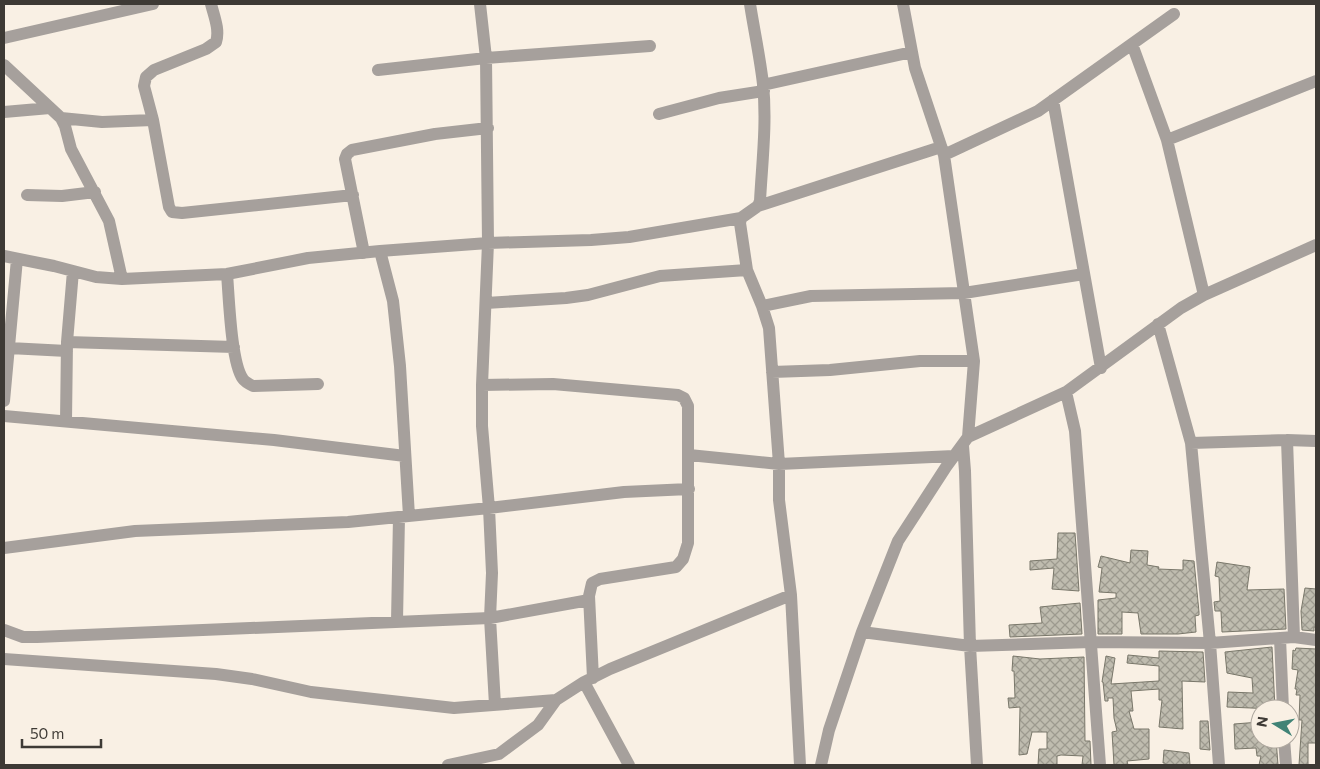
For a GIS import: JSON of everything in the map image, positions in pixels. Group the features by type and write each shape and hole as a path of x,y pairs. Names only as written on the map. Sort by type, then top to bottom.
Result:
{"street":[{"path":"4,38 153,4"},
{"path":"211,4 218,37 216,42 154,70 146,77 144,86 153,120 169,207 172,212 182,213 353,195"},
{"path":"480,4 486,58 488,128 488,243 482,426 489,508 492,573 490,618 495,705"},
{"path":"750,4 764,88 765,113 760,201 758,206"},
{"path":"903,4 915,68 942,151 974,361 965,441 965,471 970,646 976,765"},
{"path":"4,256 96,277 122,280 227,274 308,258 364,252 488,243 629,237 741,218 758,206 942,151 1038,111 1174,14"},
{"path":"1132,44 1166,140 1204,295"},
{"path":"378,70 486,58 650,46"},
{"path":"659,114 912,52"},
{"path":"4,65 61,118 71,149 109,221 122,280"},
{"path":"1166,140 1316,81"},
{"path":"1053,100 1101,368"},
{"path":"4,112 50,108"},
{"path":"61,118 102,122 153,120"},
{"path":"364,252 345,159 352,150 435,134 488,128"},
{"path":"27,196 62,196 95,192"},
{"path":"741,218 740,223 747,270 769,328 779,464 779,500 791,595 800,765"},
{"path":"821,765 829,730 862,632 898,541 965,441 1066,392 1101,368 1158,324 1204,295 1316,245"},
{"path":"380,251 392,301 400,366 404,456 404,517 397,621"},
{"path":"4,401 17,259"},
{"path":"486,303 566,298 588,295 660,276 747,270"},
{"path":"66,421 67,346 74,271"},
{"path":"227,274 234,347 240,374 244,381 252,386 318,384"},
{"path":"762,306 811,296 964,292 1084,274"},
{"path":"1158,324 1191,443 1210,643 1218,765"},
{"path":"9,348 67,346 234,347"},
{"path":"772,372 830,370 920,361 974,361"},
{"path":"482,385 553,384 678,396 684,398 688,406 688,543 683,558 676,567 664,570 600,578 592,582 589,600 588,680 629,765"},
{"path":"1066,392 1075,431 1100,765"},
{"path":"4,416 274,440 404,456"},
{"path":"1287,440 1294,637"},
{"path":"1191,443 1316,441"},
{"path":"689,455 779,464 954,456"},
{"path":"4,548 135,531 348,522 624,492 689,489"},
{"path":"448,765 499,754 538,725 556,700 588,680 791,595"},
{"path":"4,630 23,637 37,637 490,618 589,600"},
{"path":"862,632 970,646 1091,642 1210,643 1294,637 1316,640"},
{"path":"1280,638 1283,699"},
{"path":"4,658 216,674 252,679 311,692 454,708 556,700"},
{"path":"1285,749 1286,765"}],"building":[{"path":"1058,533 1075,533 1079,591 1052,589 1054,568 1030,570 1030,561 1057,559"},
{"path":"1131,550 1148,551 1147,565 1159,567 1158,569 1183,570 1183,560 1194,561 1199,612 1199,615 1195,616 1196,632 1141,634 1138,613 1122,612 1122,634 1098,634 1098,600 1116,598 1116,593 1099,592 1102,568 1098,567 1101,556 1130,563"},
{"path":"1217,562 1250,567 1247,590 1284,589 1286,629 1222,632 1221,611 1215,611 1214,602 1220,601 1219,577 1215,576"},
{"path":"1305,588 1316,589 1316,627 1314,627 1314,631 1302,630 1301,611"},
{"path":"1080,603 1082,634 1010,637 1009,625 1042,623 1040,607"},
{"path":"1272,647 1275,699 1250,699 1250,708 1227,707 1228,692 1253,693 1252,678 1227,673 1225,652"},
{"path":"1296,648 1316,649 1316,743 1308,743 1308,765 1299,765 1302,720 1300,720 1300,695 1296,695 1297,689 1295,689 1298,670 1292,669 1293,650 1295,651"},
{"path":"1159,651 1203,652 1205,682 1182,681 1183,729 1159,727 1162,700 1159,700 1159,689 1131,691 1133,711 1129,711 1134,729 1149,729 1149,759 1127,761 1128,765 1114,765 1112,732 1117,731 1113,698 1108,698 1108,701 1105,701 1102,682 1106,656 1115,658 1111,684 1159,681 1159,666 1127,663 1128,655 1159,658"},
{"path":"1013,656 1040,659 1084,657 1085,741 1090,741 1091,765 1082,765 1083,756 1061,755 1057,756 1057,765 1038,765 1039,749 1047,749 1047,732 1032,732 1027,754 1019,755 1020,707 1009,708 1008,698 1015,698 1014,671 1012,671"},
{"path":"1200,721 1208,721 1210,750 1200,749"},
{"path":"1250,723 1250,748 1235,749 1234,724"},
{"path":"1256,749 1277,749 1278,765 1259,765 1261,756 1257,756"},
{"path":"1164,750 1189,753 1190,765 1165,765 1163,763"}]}
